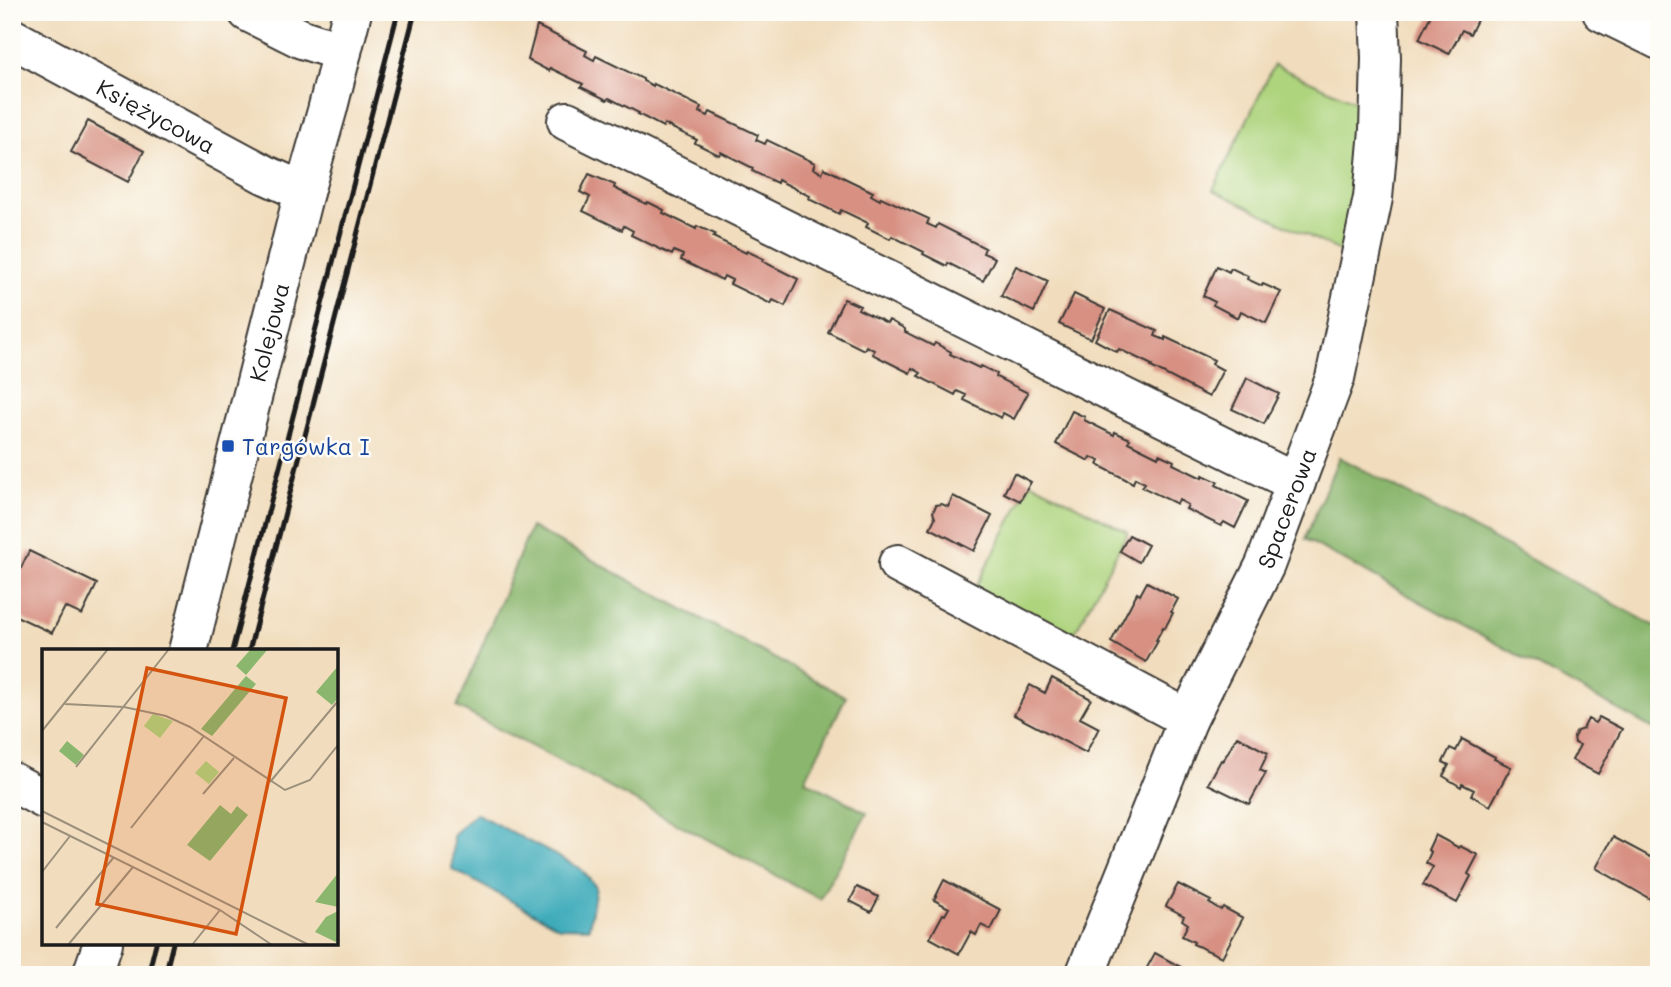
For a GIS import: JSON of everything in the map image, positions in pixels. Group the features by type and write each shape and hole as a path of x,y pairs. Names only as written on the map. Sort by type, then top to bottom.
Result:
{"street":[{"path":"248,12 302,38 342,52"},
{"name":"Kolejowa","path":"189,649 352,12"},
{"name":"Spacerowa","path":"1085,975 1188,719 1265,565 1335,378 1373,198 1380,130 1379,12"},
{"path":"1602,12 1659,40"},
{"name":"Księżycowa","path":"12,38 264,174 304,192"},
{"path":"567,121 1296,483"},
{"path":"898,564 1188,719"},
{"path":"12,782 42,798"},
{"path":"92,975 102,945"}],"green space":[{"path":"1274,65 1368,107 1348,255 1213,190"},
{"path":"1339,457 1659,628 1659,732 1305,539"},
{"path":"1031,482 1128,532 1070,642 974,590"},
{"path":"531,527 846,697 805,780 867,813 820,899 457,707"}],"water":[{"path":"475,813 580,868 596,887 589,928 559,927 452,869 453,835"}],"building":[{"path":"1426,12 1480,14 1470,34 1462,30 1449,54 1419,39 1431,15"},
{"path":"537,26 587,51 585,55 594,60 596,56 701,107 699,112 708,116 710,112 758,135 756,140 765,144 767,140 815,163 813,168 822,173 824,168 873,192 871,195 880,200 881,197 929,219 927,224 936,228 938,224 985,248 983,253 995,258 983,281 948,263 947,266 892,236 890,239 866,227 868,223 841,210 839,214 778,180 777,183 721,152 719,155 695,143 697,140 664,124 663,127 609,98 607,100 581,87 583,84 528,60"},
{"path":"88,121 144,151 128,182 71,152"},
{"path":"589,174 615,185 614,188 646,204 648,202 664,210 663,213 696,229 697,226 715,234 713,237 764,259 762,261 798,279 785,306 773,300 771,304 730,284 732,280 724,276 722,280 681,260 683,255 674,251 672,255 631,235 633,231 624,226 622,230 583,211 590,197 580,192"},
{"path":"1016,266 1048,281 1034,312 1001,296"},
{"path":"1217,266 1229,272 1231,268 1248,276 1247,279 1281,292 1266,323 1241,311 1238,318 1213,305 1215,302 1203,296"},
{"path":"1074,294 1105,309 1091,339 1059,324"},
{"path":"844,299 887,323 889,320 905,329 905,332 933,346 935,343 951,352 950,354 997,374 996,377 1028,393 1014,419 1003,413 1001,418 964,400 966,395 957,391 955,395 918,376 921,373 912,368 910,373 874,355 874,350 866,346 864,350 828,332"},
{"path":"1110,310 1157,331 1155,336 1165,340 1165,337 1214,360 1212,364 1223,370 1209,397 1151,367 1152,365 1119,349 1117,352 1095,340"},
{"path":"1247,378 1279,394 1264,424 1232,409"},
{"path":"1072,411 1114,435 1115,432 1130,439 1128,442 1158,457 1159,454 1202,478 1203,475 1218,482 1216,485 1248,501 1235,528 1224,522 1221,526 1186,509 1188,505 1179,500 1177,504 1142,487 1145,483 1135,478 1133,483 1098,465 1100,461 1091,457 1089,461 1056,444"},
{"path":"1014,473 1031,482 1020,501 1004,493"},
{"path":"953,496 992,516 974,551 930,528 935,518 933,512 936,505 948,507"},
{"path":"1129,535 1148,545 1139,562 1120,551"},
{"path":"29,551 97,584 82,615 65,607 52,633 12,614 12,582 14,583"},
{"path":"1147,582 1178,599 1146,662 1111,642 1137,593 1140,595"},
{"path":"1052,678 1091,699 1080,718 1099,728 1086,753 1014,715 1030,685 1045,693"},
{"path":"1599,717 1622,729 1598,774 1572,760 1580,745 1575,743 1577,731 1583,729 1588,719 1595,723"},
{"path":"1237,736 1268,753 1260,770 1266,773 1249,804 1208,784"},
{"path":"1462,739 1511,767 1490,806 1471,795 1474,790 1462,784 1461,787 1443,776 1449,765 1443,762 1450,748 1456,751"},
{"path":"1435,835 1478,855 1457,903 1423,885 1433,867 1426,863"},
{"path":"1613,837 1654,859 1659,859 1659,904 1596,868"},
{"path":"944,880 1001,910 991,930 981,925 976,935 971,932 959,954 930,938 949,908 934,900"},
{"path":"1178,884 1211,901 1209,903 1221,910 1223,907 1243,918 1222,957 1182,936 1188,924 1182,920 1184,916 1166,906"},
{"path":"857,887 879,897 871,912 850,901"},
{"path":"1155,953 1195,975 1143,975"}],"railway":[{"path":"233,649 398,12"},
{"path":"250,649 415,12"},
{"path":"148,975 156,945"},
{"path":"165,975 172,945"}],"place":[{"name":"Targówka I","path":"228,446"}]}
